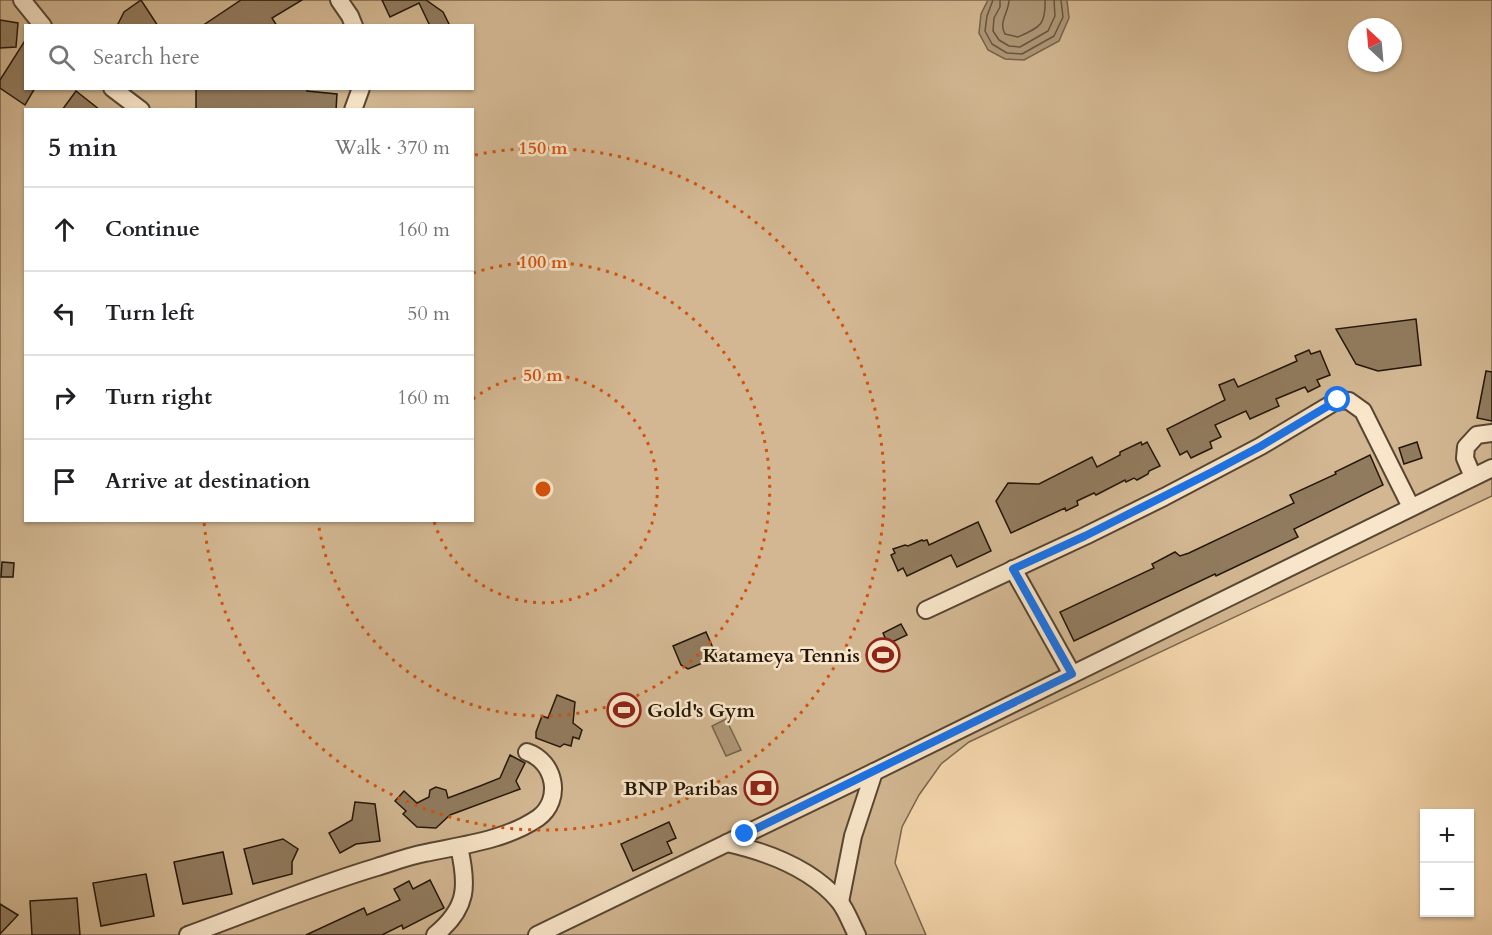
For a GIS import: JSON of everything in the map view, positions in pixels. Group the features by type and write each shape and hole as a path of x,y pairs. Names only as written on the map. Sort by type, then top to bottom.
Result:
{"street":[{"path":"22,0 41,24"},
{"path":"339,0 353,24"},
{"path":"115,90 138,108"},
{"path":"354,108 360,90"},
{"path":"926,610 1085,536 1224,466 1338,400 1355,403 1363,411 1411,507"},
{"path":"1473,477 1465,458 1466,447 1477,435 1492,434"},
{"path":"537,935 1492,468"},
{"path":"1013,569 1072,674"},
{"path":"188,935 336,880 422,854 502,835 540,817 548,807 553,795 553,782 549,770 538,757 528,752"},
{"path":"840,902 853,836 874,772"},
{"path":"728,843 769,855 789,864 816,881 840,902 857,935"},
{"path":"435,935 450,923 462,899 464,867 459,847"}],"shaded area":[{"path":"0,0 1492,0 1492,496 969,742 941,764 919,795 902,827 895,863 926,935 0,935"}],"water":[{"path":"988,0 1067,0 1069,18 1059,41 1024,60 1005,59 988,50 979,33 981,14"},
{"path":"726,719 741,750 726,756 712,726"}],"building":[{"path":"141,0 157,24 118,24 124,12"},
{"path":"241,0 302,0 272,18 276,24 205,24"},
{"path":"382,0 426,0 443,12 449,24 429,24 419,3 390,17"},
{"path":"0,20 18,23 16,47 0,48"},
{"path":"24,42 24,90 34,90 25,105 0,88 0,80"},
{"path":"196,90 307,90 337,94 336,108 196,108"},
{"path":"76,91 97,108 63,108"},
{"path":"1416,319 1421,365 1378,371 1356,364 1336,329"},
{"path":"1309,350 1311,354 1320,351 1330,375 1317,380 1320,386 1308,392 1305,387 1276,399 1279,406 1250,419 1246,411 1215,425 1221,437 1210,442 1212,448 1191,458 1187,451 1180,455 1167,429 1225,400 1219,385 1234,379 1238,387 1297,361 1295,356"},
{"path":"1486,371 1492,372 1492,421 1477,418"},
{"path":"1141,442 1142,445 1147,442 1160,466 1137,480 1134,478 1126,482 1125,480 1096,495 1094,493 1077,501 1078,505 1066,511 1065,508 1011,533 996,501 1008,483 1039,484 1092,457 1097,467"},
{"path":"1417,442 1422,458 1404,464 1399,448"},
{"path":"1370,455 1383,485 1294,529 1298,537 1074,641 1060,612 1154,568 1152,564 1175,552 1180,556 1189,553 1294,503 1290,495"},
{"path":"978,522 991,551 957,567 951,555 907,576 903,568 898,571 891,555 895,553 893,549 922,540 927,540 929,545"},
{"path":"2,562 14,563 13,577 1,577"},
{"path":"901,624 907,635 888,644 883,633"},
{"path":"706,632 717,657 688,669 681,665 673,646"},
{"path":"557,695 575,702 573,723 582,730 579,739 573,737 571,746 564,744 560,747 536,738 542,716 548,718"},
{"path":"510,755 525,763 516,781 520,789 450,815 436,828 417,827 403,814 406,811 395,801 404,791 417,803 429,797 430,790 436,787 446,790 448,798 500,778"},
{"path":"355,802 375,804 380,841 356,844 340,853 329,833 352,820"},
{"path":"669,822 676,838 667,842 672,853 633,871 621,844"},
{"path":"283,839 298,849 292,862 292,874 253,884 244,849"},
{"path":"223,852 232,894 183,904 174,862"},
{"path":"146,874 154,916 101,926 93,883"},
{"path":"430,880 444,908 403,929 402,925 382,935 306,935 364,908 367,915 400,900 394,889 409,881 413,889"},
{"path":"77,898 80,935 32,935 30,901"},
{"path":"0,904 18,915 0,934"}],"place":[{"name":"Katameya Tennis","path":"883,655"},
{"name":"Gold's Gym","path":"624,710"},
{"name":"BNP Paribas","path":"761,788"}],"route":[{"path":"745,834 1072,674 1013,569 1085,536 1214,471 1338,400"}]}
